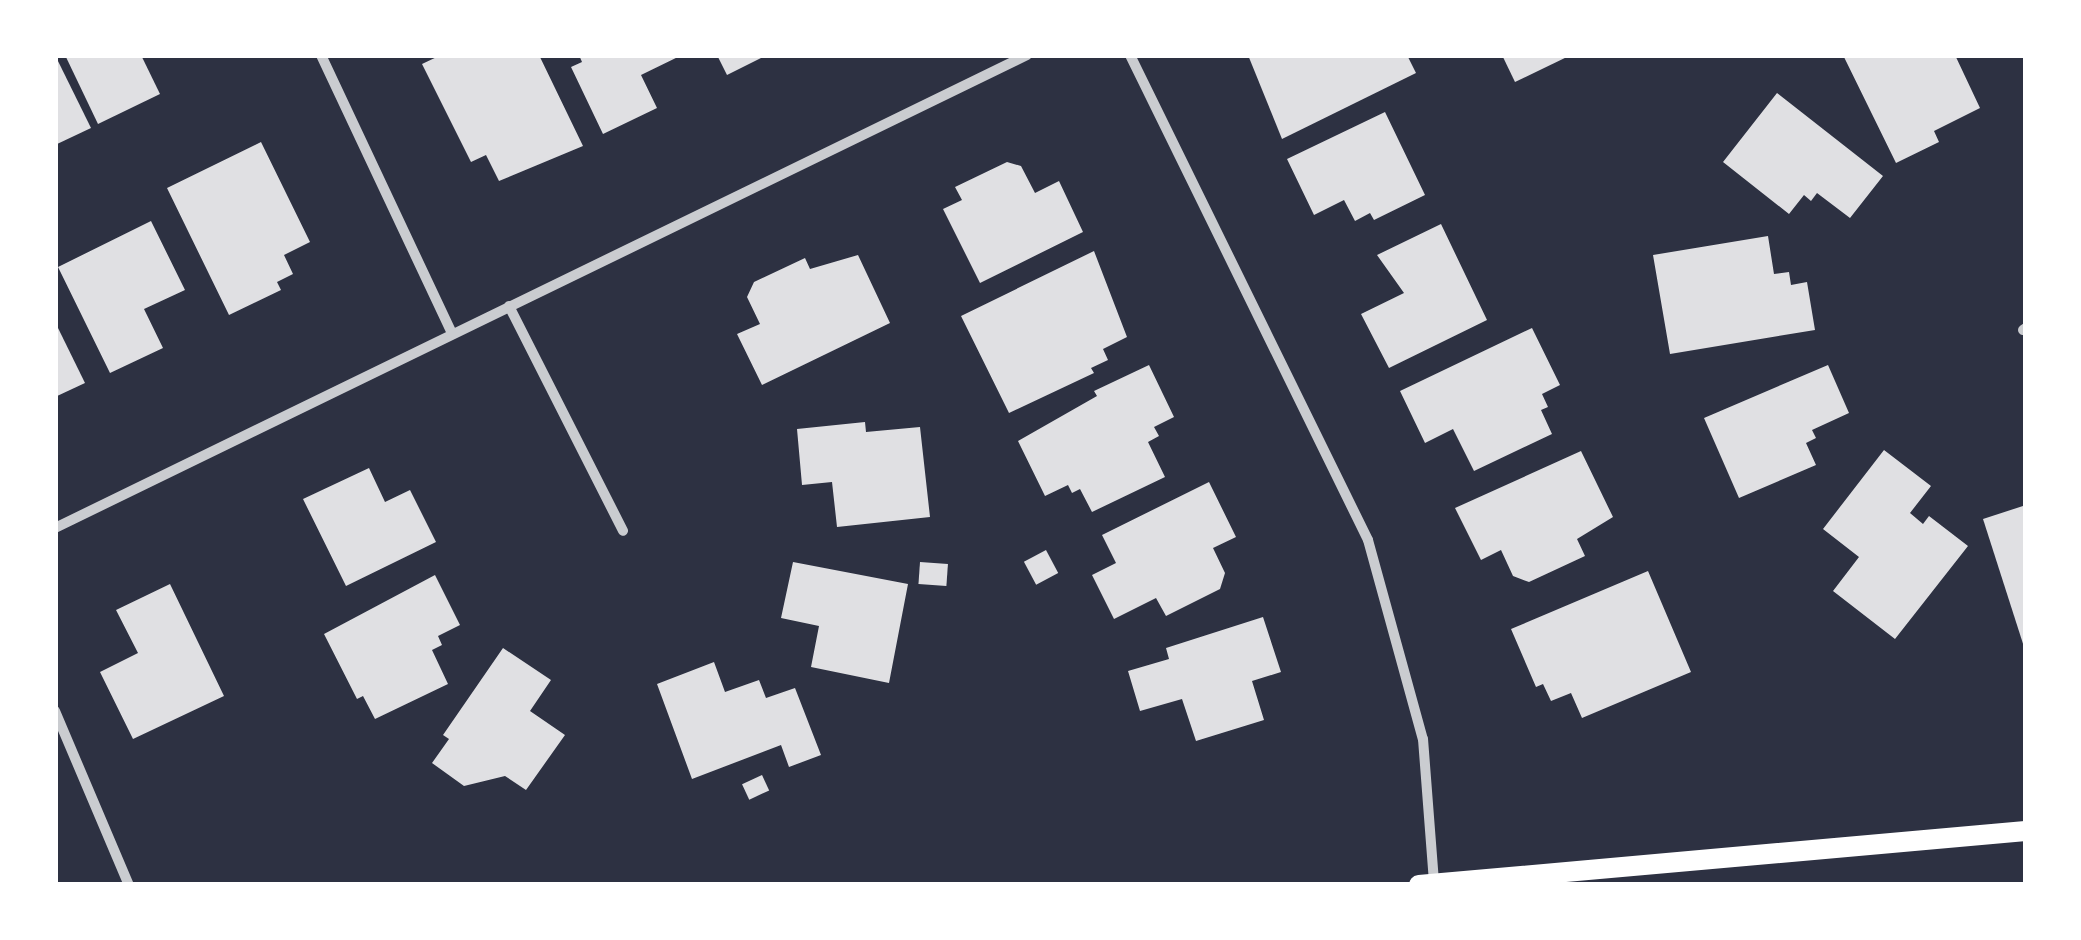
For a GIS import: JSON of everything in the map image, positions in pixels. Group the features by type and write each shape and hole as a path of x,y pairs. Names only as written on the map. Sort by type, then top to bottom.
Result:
{"main road":[{"path":"1418,885 2026,831"}],"street":[{"path":"321,55 452,334"},
{"path":"55,528 1027,55"},
{"path":"1130,55 1368,540 1423,739 1434,884"},
{"path":"508,306 623,531"},
{"path":"55,711 128,885"}],"building":[{"path":"55,55 91,128 55,145"},
{"path":"65,55 141,55 160,94 98,124"},
{"path":"441,55 539,55 583,146 499,181 486,155 471,162 422,64"},
{"path":"579,55 682,55 641,75 657,108 603,134 571,67 582,62"},
{"path":"717,55 767,55 727,75"},
{"path":"1248,55 1407,55 1416,73 1282,139"},
{"path":"1502,55 1571,55 1515,82"},
{"path":"1843,55 1955,55 1980,108 1934,131 1939,142 1896,163"},
{"path":"1777,93 1883,176 1850,218 1817,193 1811,201 1804,195 1789,214 1723,162"},
{"path":"1385,112 1425,195 1374,220 1370,213 1355,221 1344,200 1314,215 1287,159"},
{"path":"261,142 310,242 284,255 293,274 277,282 281,290 229,315 167,188"},
{"path":"1007,162 1021,166 1035,193 1059,181 1083,232 980,283 943,209 962,200 955,187"},
{"path":"151,221 185,290 144,309 163,348 110,373 58,267"},
{"path":"1441,224 1487,320 1389,368 1361,314 1404,293 1377,255"},
{"path":"1768,236 1774,274 1789,272 1791,285 1807,282 1815,330 1670,354 1653,255"},
{"path":"1094,251 1127,337 1103,349 1108,360 1091,368 1094,373 1009,413 961,316"},
{"path":"858,255 890,323 762,385 737,334 760,324 747,297 754,282 805,258 810,269"},
{"path":"58,328 85,383 55,397 55,330"},
{"path":"1532,328 1560,385 1542,394 1548,407 1541,410 1552,434 1474,471 1453,429 1425,443 1400,391"},
{"path":"1149,365 1174,417 1154,427 1159,436 1148,442 1165,477 1092,512 1080,489 1072,493 1068,485 1045,496 1018,441 1097,396 1094,391"},
{"path":"1828,365 1849,413 1812,430 1816,438 1806,443 1816,465 1739,498 1704,418"},
{"path":"865,422 866,432 920,427 930,517 837,527 832,482 802,485 797,429"},
{"path":"1884,450 1931,486 1910,513 1923,524 1929,516 1968,546 1895,639 1833,591 1859,557 1823,529"},
{"path":"1581,451 1613,517 1577,539 1585,556 1529,582 1513,576 1501,550 1481,560 1455,508"},
{"path":"369,468 385,502 410,490 436,542 346,586 303,499"},
{"path":"1209,482 1236,537 1213,548 1225,573 1220,589 1166,616 1156,598 1114,619 1092,575 1116,563 1102,535"},
{"path":"2026,505 2026,650 2025,650 1983,519"},
{"path":"1046,550 1058,573 1036,585 1024,562"},
{"path":"793,562 908,584 889,683 811,667 819,626 781,618"},
{"path":"920,562 948,564 946,586 918,584"},
{"path":"1648,571 1691,672 1582,718 1571,693 1551,701 1543,684 1536,687 1511,629"},
{"path":"435,575 460,625 438,636 442,645 432,650 448,684 375,719 363,696 357,699 324,634"},
{"path":"170,584 224,696 133,739 100,672 138,653 116,610"},
{"path":"1263,617 1281,672 1252,681 1264,720 1196,741 1182,699 1140,711 1128,671 1169,659 1166,648"},
{"path":"503,648 551,680 530,711 565,735 526,790 505,776 464,786 432,763 449,739 443,735"},
{"path":"714,662 725,692 759,680 766,698 795,688 821,755 789,767 781,745 692,779 657,684"},
{"path":"762,775 769,790 749,800 742,784"}]}
